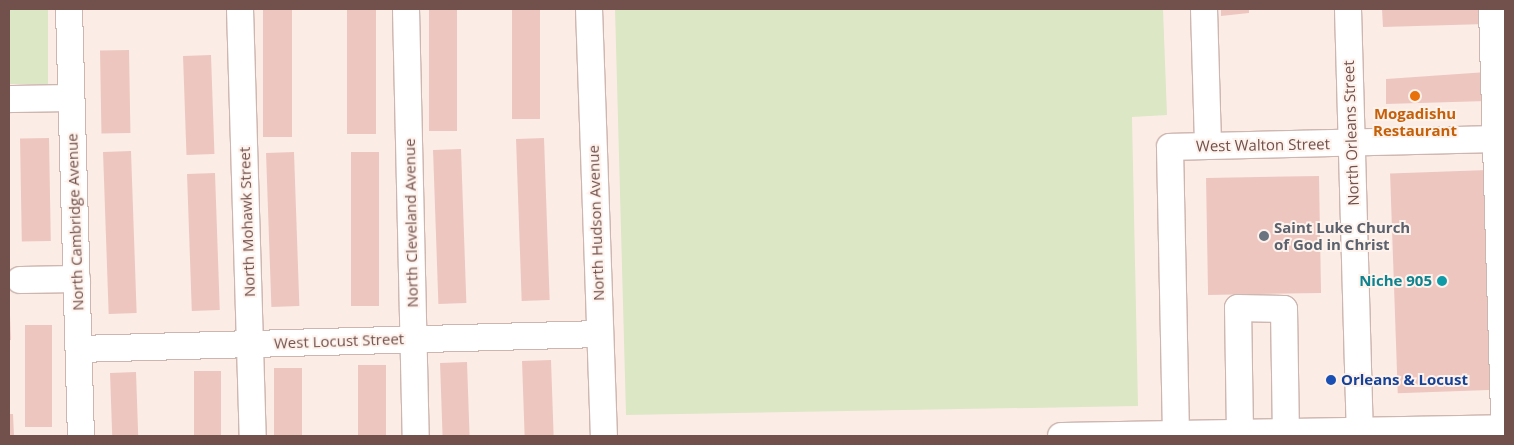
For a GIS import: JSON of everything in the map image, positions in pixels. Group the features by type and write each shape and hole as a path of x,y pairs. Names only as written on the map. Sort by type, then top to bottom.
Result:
{"street":[{"name":"North Cambridge Avenue","path":"69,9 81,436"},
{"name":"North Mohawk Street","path":"240,9 252,436"},
{"name":"North Cleveland Avenue","path":"406,9 416,436"},
{"name":"North Hudson Avenue","path":"589,9 604,436"},
{"path":"1204,9 1208,146"},
{"name":"North Orleans Street","path":"1348,9 1360,434"},
{"path":"1492,9 1501,139 1505,436"},
{"path":"9,99 71,98"},
{"name":"West Walton Street","path":"1176,434 1170,147 1501,139"},
{"path":"20,280 77,279"},
{"path":"1227,434 1238,308 1284,308 1286,432"},
{"name":"West Locust Street","path":"79,349 600,334"},
{"path":"1061,436 1286,432 1360,434 1505,428"}],"green space":[{"path":"9,9 48,9 48,84 9,84"},
{"path":"615,9 1163,9 1167,115 1132,117 1138,406 626,415"}],"building":[{"path":"263,9 292,9 292,137 263,137"},
{"path":"347,9 376,9 376,134 347,134"},
{"path":"429,9 457,9 457,131 429,131"},
{"path":"512,9 540,9 540,119 512,119"},
{"path":"1221,9 1249,9 1249,13 1221,16"},
{"path":"1382,9 1486,9 1486,24 1383,27"},
{"path":"129,50 130,133 101,133 100,51"},
{"path":"211,55 214,154 186,155 183,56"},
{"path":"1487,72 1487,101 1386,104 1386,79"},
{"path":"49,138 51,241 22,241 20,139"},
{"path":"544,138 550,300 522,301 516,139"},
{"path":"461,149 466,303 438,304 433,150"},
{"path":"131,151 137,313 109,314 103,152"},
{"path":"294,152 299,306 271,307 266,153"},
{"path":"351,152 379,152 379,306 351,306"},
{"name":"Niche 905","path":"1488,170 1496,390 1398,393 1390,173"},
{"path":"215,173 220,310 192,311 187,174"},
{"name":"Saint Luke Church of God in Christ","path":"1319,176 1321,293 1208,295 1206,178"},
{"path":"10,315 11,340 9,340"},
{"path":"25,325 52,325 52,427 25,427"},
{"path":"551,360 554,436 525,436 522,361"},
{"path":"467,362 470,436 443,436 440,363"},
{"path":"358,365 386,365 386,436 358,436"},
{"path":"274,368 302,368 302,436 274,436"},
{"path":"194,371 221,371 221,436 194,436"},
{"path":"136,372 138,436 112,436 110,373"},
{"path":"9,414 13,414 14,436 9,436"}],"place":[{"name":"Mogadishu Restaurant","path":"1415,96"},
{"name":"Saint Luke Church of God in Christ","path":"1264,236"},
{"name":"Niche 905","path":"1442,281"},
{"name":"Orleans & Locust","path":"1331,380"}]}
